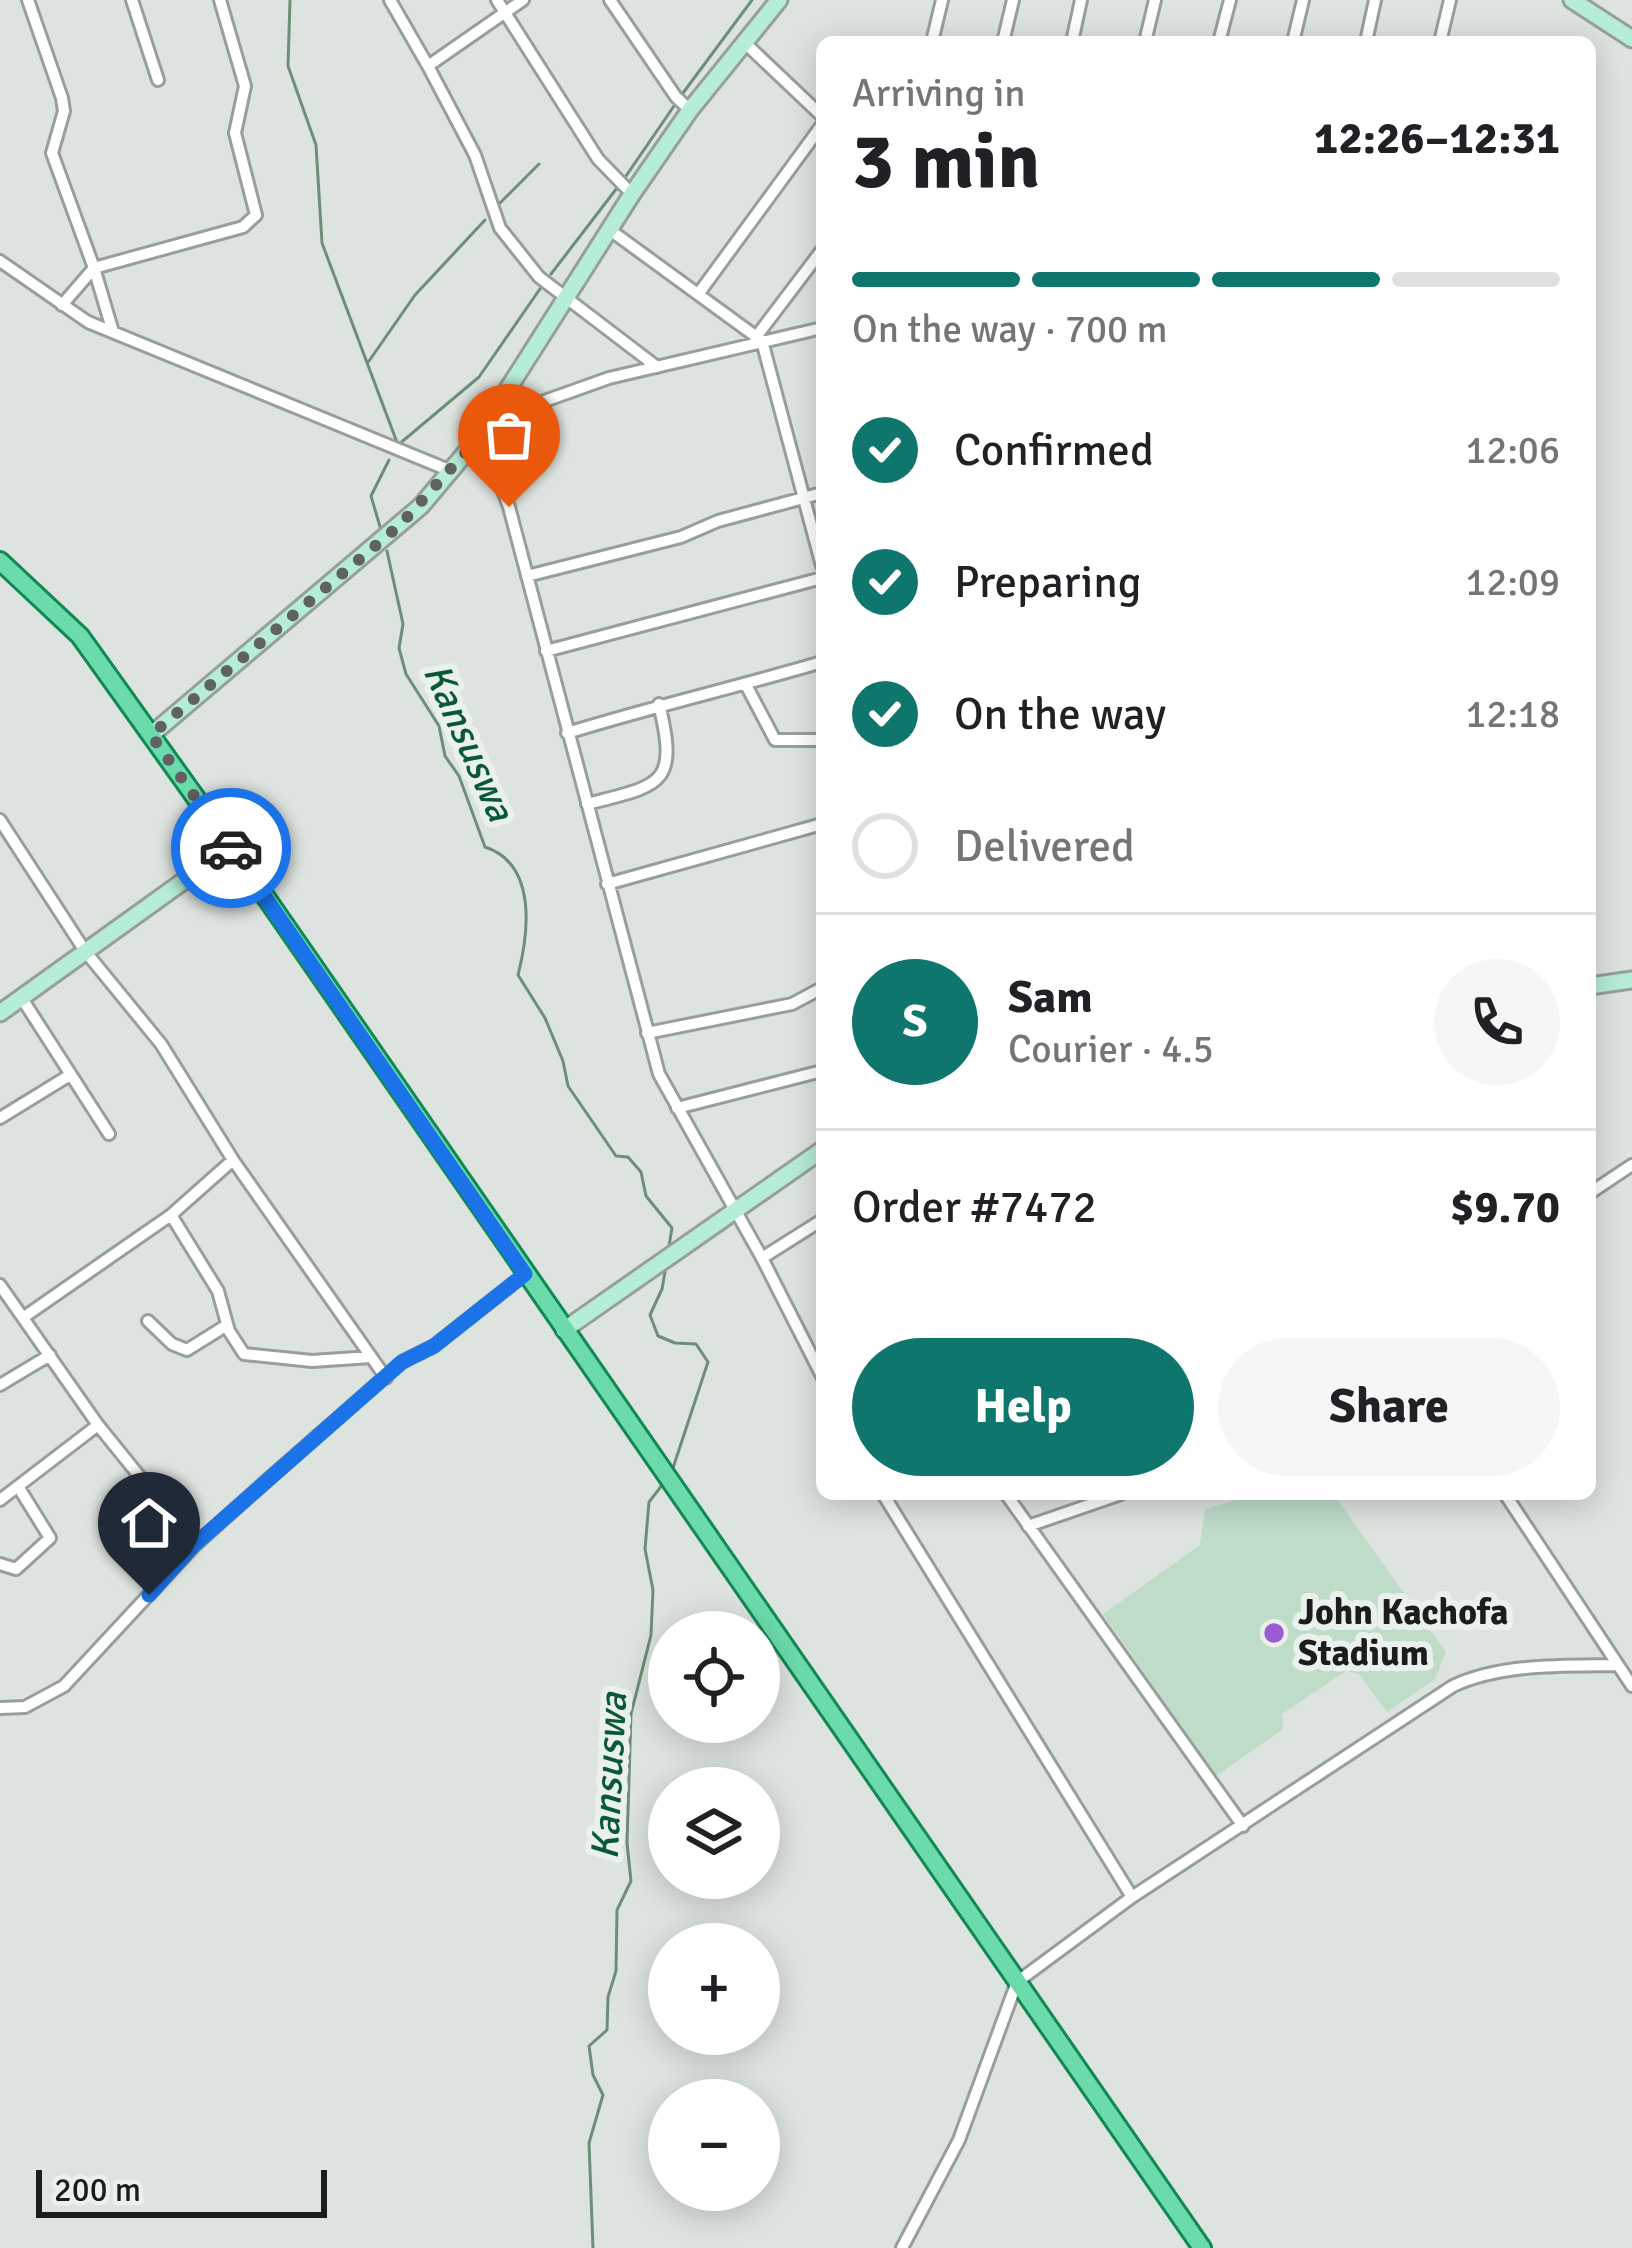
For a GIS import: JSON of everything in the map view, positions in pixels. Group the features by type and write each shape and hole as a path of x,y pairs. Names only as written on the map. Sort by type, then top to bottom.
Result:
{"main road":[{"path":"0,561 80,636 231,847 1202,2248"}],"street":[{"path":"28,0 62,98 64,111 52,153 113,332"},
{"path":"132,0 158,80"},
{"path":"62,304 94,268 243,227 256,215 235,133 245,86 220,0"},
{"path":"391,0 475,155 500,228 539,277 657,367"},
{"path":"428,66 500,6 523,0"},
{"path":"610,0 676,98 690,110"},
{"path":"151,735 400,525 451,471 690,110 778,0"},
{"path":"933,36 941,0"},
{"path":"1004,36 1012,0"},
{"path":"1073,36 1081,0"},
{"path":"1146,36 1155,0"},
{"path":"1221,36 1230,0"},
{"path":"1294,36 1303,0"},
{"path":"1367,36 1375,0"},
{"path":"1441,36 1450,0"},
{"path":"1583,2 1632,39"},
{"path":"500,6 598,159 632,194"},
{"path":"745,43 816,115"},
{"path":"699,293 816,129"},
{"path":"610,230 759,339 816,543"},
{"path":"759,339 816,258"},
{"path":"0,261 88,322 451,471"},
{"path":"509,384 533,404 589,384 759,339 816,329"},
{"path":"473,444 504,492 659,1074 816,1364"},
{"path":"526,575 681,537 718,521 816,495"},
{"path":"547,651 816,580"},
{"path":"567,733 816,664"},
{"path":"746,685 775,740 816,740"},
{"path":"587,804 645,788 664,773 667,738 659,704"},
{"path":"0,820 85,951 161,1044 233,1160 386,1378"},
{"path":"607,884 816,826"},
{"path":"0,1012 231,847"},
{"path":"1596,985 1632,980"},
{"path":"647,1034 792,1004 816,991"},
{"path":"21,997 109,1134"},
{"path":"677,1108 816,1073"},
{"path":"0,1118 70,1075"},
{"path":"565,1330 816,1154"},
{"path":"24,1317 171,1215 233,1160"},
{"path":"1596,1188 1632,1165"},
{"path":"171,1215 218,1291 227,1325 244,1354 345,1361 371,1357"},
{"path":"762,1258 816,1224"},
{"path":"0,1708 25,1707 64,1686 194,1545 402,1362 434,1346 525,1274"},
{"path":"0,1285 98,1425 194,1545"},
{"path":"148,1321 172,1344 187,1349 227,1325"},
{"path":"0,1385 50,1355"},
{"path":"0,1500 98,1425"},
{"path":"0,1564 16,1569 50,1538 19,1487"},
{"path":"887,1500 1132,1897"},
{"path":"1010,1500 1243,1826"},
{"path":"1028,1526 1103,1500"},
{"path":"1509,1500 1632,1686"},
{"path":"902,2248 959,2140 1017,1982 1132,1897 1466,1680 1562,1666 1618,1665"}],"green space":[{"name":"John Kachofa Stadium","path":"1236,1500 1337,1500 1446,1652 1435,1679 1387,1712 1359,1674 1346,1671 1282,1714 1283,1729 1216,1776 1103,1614 1200,1545 1205,1509"}],"waterway":[{"name":"Kansuswa","path":"290,0 288,66 316,145 322,243 398,445 479,377 542,286"},
{"path":"683,93 752,0"},
{"path":"626,176 674,106"},
{"path":"498,205 539,164"},
{"path":"551,274 617,188"},
{"path":"369,361 415,295 485,220"},
{"name":"Kansuswa","path":"381,530 371,496 389,460"},
{"name":"Kansuswa","path":"387,551 403,624 399,648 406,674 439,726 445,756 459,776 485,847 514,868 521,884 526,920 518,975 545,1018 568,1086 616,1156 628,1157 641,1172 646,1196 672,1228 669,1246"},
{"name":"Kansuswa","path":"665,1272 650,1315 658,1336 696,1344 708,1362 672,1471"},
{"name":"Kansuswa","path":"593,2248 589,2143 603,2095 593,2075 589,2046 607,2030 608,1997 616,1971 617,1910 631,1881 627,1843 631,1714 651,1635 653,1590 645,1549 649,1502 663,1484"}],"way so far":[{"path":"231,848 151,735 400,525 473,444 499,480 509,507"}],"place":[{"name":"John Kachofa Stadium","path":"1274,1633"}],"route":[{"path":"149,1595 194,1545 402,1362 434,1346 525,1274 231,848"}]}
